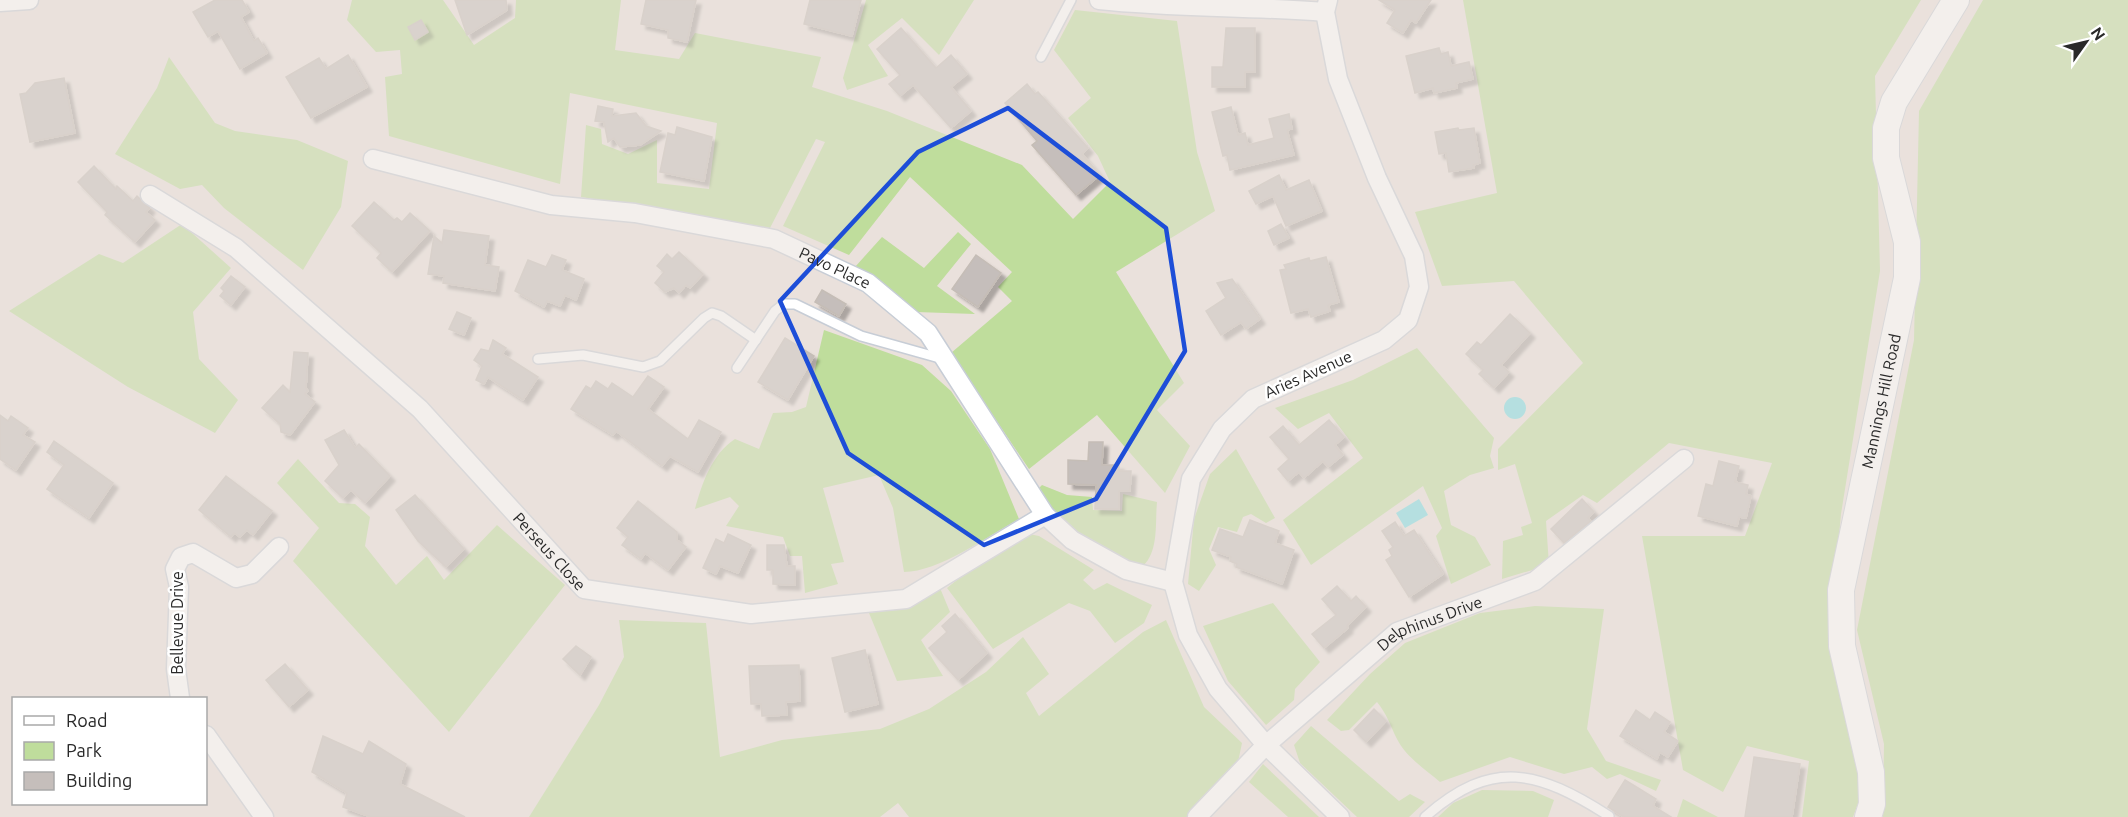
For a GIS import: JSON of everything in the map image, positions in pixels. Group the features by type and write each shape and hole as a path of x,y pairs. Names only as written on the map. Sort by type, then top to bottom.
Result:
{"main road":[{"name":"Mannings Hill Road","path":"1868,817 1872,804 1871,772 1842,646 1841,590 1907,278 1907,242 1886,158 1886,128 1894,102 1956,0"}],"street":[{"path":"0,2 28,0"},
{"path":"1099,0 1154,6 1327,6"},
{"name":"Aries Avenue","path":"1327,6 1338,79 1377,178 1414,256 1419,287 1408,320 1384,340 1253,399 1222,429 1191,479 1173,582 1188,635 1218,689 1266,745 1340,817"},
{"name":"Pavo Place","path":"373,159 551,205 635,213 774,239 868,283 928,333 1045,515 1072,540 1126,570 1173,582"},
{"name":"Perseus Close","path":"150,195 236,248 420,409 585,589 751,614 906,599 1045,515"},
{"name":"Delphinus Drive","path":"1197,817 1266,745 1397,632 1535,581 1684,459"},
{"name":"Bellevue Drive","path":"180,697 176,669 179,587 175,569 181,557 193,553 236,578 252,574 279,547"},
{"path":"207,736 264,817"}],"lane":[{"path":"1041,57 1071,0"},
{"path":"737,369 775,311 784,304 795,304 861,336 945,359"},
{"path":"538,359 583,355 643,367 660,361 704,318 712,314 721,316 756,340"},
{"path":"1425,817 1466,787 1497,776 1532,778 1569,790 1609,816"}],"highlighted area":[{"path":"1008,108 1166,228 1185,351 1096,499 984,545 848,453 780,301 918,152"}],"green space":[{"path":"352,0 443,0 474,45 515,18 516,0 621,0 615,50 679,59 695,33 821,57 812,87 887,111 1022,165 1073,219 1110,182 1098,156 1068,118 1091,98 1054,50 1075,10 1177,21 1197,152 1215,211 1116,272 1184,383 1157,410 1190,446 1165,493 1097,415 1029,469 951,353 1012,301 998,287 1012,272 910,177 849,255 783,226 825,142 816,139 770,228 581,197 586,125 601,129 602,144 628,154 657,140 657,183 709,189 717,123 570,93 560,184 389,136 385,77 402,74 400,50 376,52 347,20"},
{"path":"866,0 974,0 939,55 902,18 868,45 888,76 847,90 843,78"},
{"path":"1463,0 1921,0 1875,76 1880,271 1841,514 1829,647 1862,793 1853,817 1802,817 1809,761 1747,746 1723,792 1683,770 1642,536 1745,536 1772,463 1669,443 1597,503 1583,495 1546,521 1549,565 1502,579 1503,541 1523,535 1521,527 1532,523 1515,464 1498,470 1498,449 1583,363 1514,281 1442,286 1415,212 1497,193"},
{"path":"1983,0 2128,0 2128,817 1883,817 1884,744 1857,630 1914,340 1919,111"},
{"path":"169,57 215,123 235,131 297,140 348,161 341,207 303,270 224,208 202,185 180,189 115,154 157,88"},
{"path":"182,224 231,268 193,312 199,359 238,400 215,433 128,387 9,311 99,254 123,263"},
{"path":"958,232 971,244 937,286 975,314 916,312 855,267 882,237 924,268"},
{"path":"824,330 922,365 951,391 990,449 1019,519 948,560 904,572 893,508 879,475 823,488 844,562 831,564 838,584 805,593 802,556 790,556 783,537 726,526 739,506 730,497 695,509 709,470 727,445 735,439 759,449 773,413 792,412 806,407"},
{"path":"1417,348 1494,438 1490,456 1494,468 1470,475 1444,491 1451,525 1475,537 1491,565 1451,584 1436,536 1442,528 1423,486 1311,565 1283,520 1363,458 1329,413 1298,429 1275,408 1353,380"},
{"path":"1236,449 1275,518 1266,523 1251,514 1243,517 1237,532 1218,527 1209,549 1216,565 1199,591 1188,584 1194,519 1210,474"},
{"path":"298,459 339,503 355,504 370,517 365,546 396,585 427,556 444,580 497,525 565,585 449,732 293,561 319,528 277,483"},
{"path":"1042,485 1067,495 1092,497 1093,510 1122,511 1123,494 1157,502 1154,545 1148,560 1143,566 1127,564 1097,550 1070,528 1036,491"},
{"path":"1024,533 1039,536 1094,570 1083,580 1094,590 1107,583 1152,605 1144,623 1115,643 1090,611 1069,603 993,649 947,588 984,558"},
{"path":"940,588 950,612 921,640 943,676 897,681 869,613 908,607"},
{"path":"1273,603 1320,662 1295,689 1294,700 1266,725 1228,681 1203,626"},
{"path":"1535,606 1604,609 1587,729 1606,761 1661,780 1656,791 1620,774 1607,779 1592,767 1564,774 1510,757 1440,782 1405,751 1377,702 1349,730 1341,731 1327,720 1370,674 1405,643 1480,613"},
{"path":"619,620 706,623 720,757 782,740 880,729 929,709 986,672 1023,637 1049,674 1026,693 1039,716 1143,632 1166,620 1204,707 1242,743 1237,767 1189,817 909,817 898,803 880,817 529,817 599,705 624,657"},
{"path":"1311,726 1399,801 1410,794 1425,802 1409,817 1357,817 1300,763 1294,745"},
{"path":"1263,764 1319,817 1288,817 1249,782"},
{"path":"1482,790 1533,791 1554,800 1548,817 1438,817 1453,803"},
{"path":"1683,799 1718,817 1677,817"}],"water":[{"path":"1515,397 1523,400 1526,408 1523,416 1515,419 1507,416 1504,408 1507,400"},
{"path":"1419,499 1428,515 1405,528 1396,513"}],"building":[{"path":"215,0 242,0 249,12 241,17 254,41 258,38 267,53 240,69 218,31 208,37 193,12"},
{"path":"455,0 506,0 507,10 467,35"},
{"path":"646,0 696,0 687,42 668,38 668,30 641,24"},
{"path":"810,0 861,0 852,36 804,24"},
{"path":"1379,0 1431,0 1416,23 1411,20 1403,33 1387,23 1395,10"},
{"path":"421,20 428,32 415,40 408,27"},
{"path":"901,28 936,68 951,55 967,74 951,87 971,111 951,128 913,85 900,96 889,84 900,75 877,49"},
{"path":"1226,28 1255,28 1255,72 1245,72 1245,87 1212,87 1212,67 1223,67"},
{"path":"1439,48 1441,54 1448,52 1451,66 1469,62 1473,79 1456,83 1457,88 1434,93 1433,88 1415,93 1406,56"},
{"path":"348,55 367,87 311,118 286,77 319,58 326,69"},
{"path":"64,78 75,133 30,142 20,94 26,93 35,83"},
{"path":"1027,84 1035,94 1038,92 1088,148 1082,154 1100,175 1076,195 1032,145 1037,141 1005,103"},
{"path":"598,106 613,109 612,116 636,113 646,126 661,131 640,145 620,147 614,138 608,142 604,122 595,121"},
{"path":"1231,107 1238,135 1245,133 1248,145 1274,138 1269,119 1289,114 1292,129 1287,130 1294,155 1230,170 1227,155 1223,156 1212,112"},
{"path":"677,127 712,137 704,181 660,172 668,133 675,135"},
{"path":"1458,128 1459,130 1474,128 1480,163 1473,165 1474,168 1449,172 1446,153 1439,154 1435,132"},
{"path":"94,166 116,189 117,186 133,201 137,196 150,208 146,212 155,220 135,242 105,215 107,212 78,182"},
{"path":"1279,175 1286,190 1309,180 1322,211 1286,226 1273,196 1256,204 1249,191"},
{"path":"374,202 394,220 397,218 402,222 410,213 430,231 392,272 377,258 381,253 352,226"},
{"path":"1281,224 1289,238 1274,245 1268,231"},
{"path":"444,230 489,236 485,265 499,267 495,291 443,283 444,276 428,274 434,236 442,243"},
{"path":"679,252 703,274 690,288 686,285 679,293 674,288 665,292 655,283 664,272 657,266 667,254 672,259"},
{"path":"552,255 566,260 562,270 584,279 576,300 565,295 560,306 547,301 544,307 515,291 528,260 546,267"},
{"path":"976,255 1001,273 978,307 952,289"},
{"path":"1326,257 1339,302 1328,305 1330,311 1311,317 1308,309 1291,313 1280,270 1286,269 1284,265 1309,258 1310,261"},
{"path":"231,276 245,287 231,305 220,296 224,291 221,288"},
{"path":"1232,279 1260,319 1246,329 1241,322 1221,335 1206,311 1226,298 1217,283"},
{"path":"822,290 846,304 839,316 815,302"},
{"path":"457,312 471,318 464,335 449,329"},
{"path":"1510,314 1530,333 1501,365 1509,372 1494,388 1479,374 1483,370 1466,354 1477,342 1481,345"},
{"path":"785,338 814,356 788,400 758,382"},
{"path":"493,340 506,348 502,354 538,377 523,400 488,377 484,384 476,380 482,366 474,360 481,349 489,351"},
{"path":"294,352 308,353 306,388 308,391 305,394 315,402 290,435 281,432 280,424 262,408 283,385 290,392"},
{"path":"648,376 664,387 648,409 688,439 699,420 721,432 698,472 670,456 662,466 616,431 613,435 571,409 586,386 591,389 596,381 608,389 612,383 633,397"},
{"path":"0,415 8,421 11,416 28,428 23,435 35,442 16,470 0,459"},
{"path":"1329,420 1344,437 1335,445 1343,455 1328,467 1323,461 1304,478 1299,472 1288,481 1278,469 1289,459 1270,437 1283,426 1299,445"},
{"path":"344,430 355,448 359,444 390,476 365,503 351,490 343,498 325,481 339,465 325,440"},
{"path":"54,441 113,483 89,518 47,489 64,465 47,452"},
{"path":"1089,442 1103,442 1102,465 1119,465 1119,471 1131,471 1130,491 1119,491 1119,509 1095,509 1096,485 1068,484 1068,460 1088,461"},
{"path":"1719,461 1739,466 1735,482 1748,485 1746,494 1751,496 1746,518 1739,517 1737,526 1698,516 1706,484 1713,486"},
{"path":"226,476 272,511 253,535 247,530 240,537 234,533 231,537 199,510"},
{"path":"415,495 464,549 446,567 418,541 396,510"},
{"path":"1582,499 1594,512 1588,518 1591,521 1564,543 1551,529"},
{"path":"638,501 677,532 677,540 686,547 668,570 645,553 641,559 622,545 628,537 617,528"},
{"path":"1250,520 1279,531 1275,543 1294,550 1282,584 1236,567 1237,564 1230,561 1231,557 1212,550 1220,529 1243,537"},
{"path":"1395,522 1404,536 1414,530 1443,574 1409,597 1386,560 1392,556 1389,550 1393,547 1382,531"},
{"path":"728,534 751,545 738,573 720,566 716,574 703,568 716,539 724,543"},
{"path":"767,545 784,545 787,566 795,566 795,585 773,584 773,570 767,570"},
{"path":"1337,586 1351,601 1356,596 1366,607 1347,626 1348,628 1324,648 1312,634 1336,615 1322,599"},
{"path":"955,614 987,653 958,680 929,648 947,632 942,626"},
{"path":"576,646 591,657 580,675 563,659"},
{"path":"865,650 878,704 845,712 832,658"},
{"path":"285,664 308,690 289,707 266,680"},
{"path":"799,665 800,701 786,702 787,715 762,716 761,704 751,704 749,666"},
{"path":"1374,709 1386,721 1366,742 1354,730"},
{"path":"1636,710 1650,720 1655,712 1670,722 1664,732 1678,741 1668,757 1660,752 1657,759 1620,736"},
{"path":"323,736 363,754 369,741 406,764 400,784 465,817 371,817 343,807 347,793 312,772"},
{"path":"1754,757 1800,764 1792,817 1745,817"},
{"path":"1625,780 1656,799 1653,806 1671,817 1624,817 1608,807"}]}
